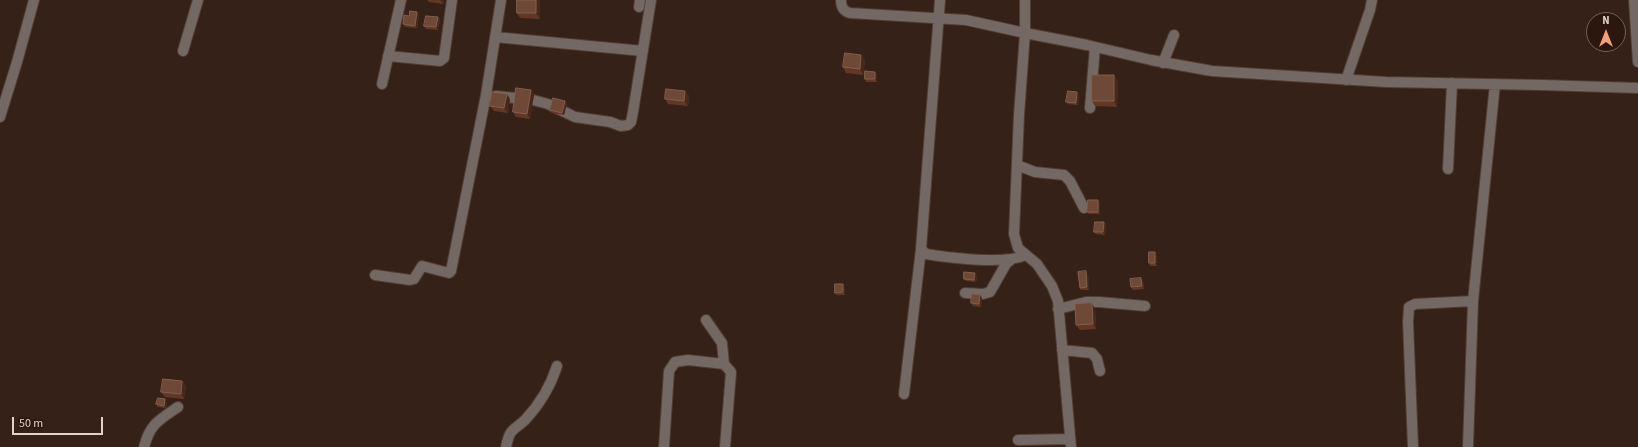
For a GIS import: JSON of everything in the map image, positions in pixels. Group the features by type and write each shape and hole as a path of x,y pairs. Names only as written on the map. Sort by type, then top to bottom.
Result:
{"street":[{"path":"0,117 34,0"},
{"path":"183,51 198,0"},
{"path":"382,84 401,0"},
{"path":"388,56 440,61 444,58 452,0"},
{"path":"375,275 410,280 414,279 422,266 449,273 451,272 486,95 501,0"},
{"path":"486,95 533,100 548,104 575,117 610,122 621,126 628,125 631,122 632,117 651,0"},
{"path":"840,0 844,11 850,13 966,20 1163,63 1212,71 1346,80 1638,88"},
{"path":"904,394 921,249 940,0"},
{"path":"1018,440 1071,443 1058,301 1052,286 1037,264 1018,248 1014,234 1018,115 1025,33 1025,0"},
{"path":"1346,80 1372,0"},
{"path":"1634,0 1638,62"},
{"path":"1163,63 1174,35"},
{"path":"495,37 643,50"},
{"path":"1090,108 1095,47"},
{"path":"1448,169 1452,83"},
{"path":"1468,447 1473,301 1495,84"},
{"path":"1017,165 1035,172 1064,175 1070,181 1084,208"},
{"path":"921,249 926,254 936,256 993,260 1012,259 1026,255"},
{"path":"965,293 983,294 990,292 1006,264 1012,259"},
{"path":"1413,447 1408,322 1409,307 1415,304 1473,301"},
{"path":"1058,309 1086,302 1145,306"},
{"path":"706,320 722,343 724,364 731,372 724,447"},
{"path":"1062,350 1092,353 1097,358 1100,371"},
{"path":"664,447 669,371 672,364 675,362 688,360 724,364"},
{"path":"506,447 509,434 525,420 552,383 557,366"},
{"path":"144,447 147,434 157,421 178,407"}],"building":[{"path":"517,0 536,0 536,13 517,13"},
{"path":"410,11 417,12 415,26 403,24 404,15 409,16"},
{"path":"426,16 438,17 436,27 424,26"},
{"path":"845,53 861,55 860,69 843,67"},
{"path":"865,71 875,72 875,79 865,79"},
{"path":"1092,75 1114,75 1114,101 1092,101"},
{"path":"516,88 531,90 527,114 513,112"},
{"path":"666,89 685,91 684,101 665,99"},
{"path":"1068,91 1077,92 1076,103 1066,102"},
{"path":"492,92 507,94 504,108 490,106"},
{"path":"553,98 565,101 562,113 550,110"},
{"path":"1088,200 1098,200 1098,212 1087,212"},
{"path":"1095,222 1104,222 1103,232 1094,232"},
{"path":"1149,252 1155,252 1155,263 1149,263"},
{"path":"1086,271 1087,287 1080,288 1078,272"},
{"path":"964,272 975,273 974,280 964,279"},
{"path":"1141,278 1142,286 1131,287 1130,279"},
{"path":"835,284 843,284 843,292 835,293"},
{"path":"972,294 980,295 979,304 971,303"},
{"path":"1092,303 1093,324 1076,325 1075,304"},
{"path":"163,379 182,381 181,394 161,392"},
{"path":"158,398 165,399 164,406 156,404"}]}
